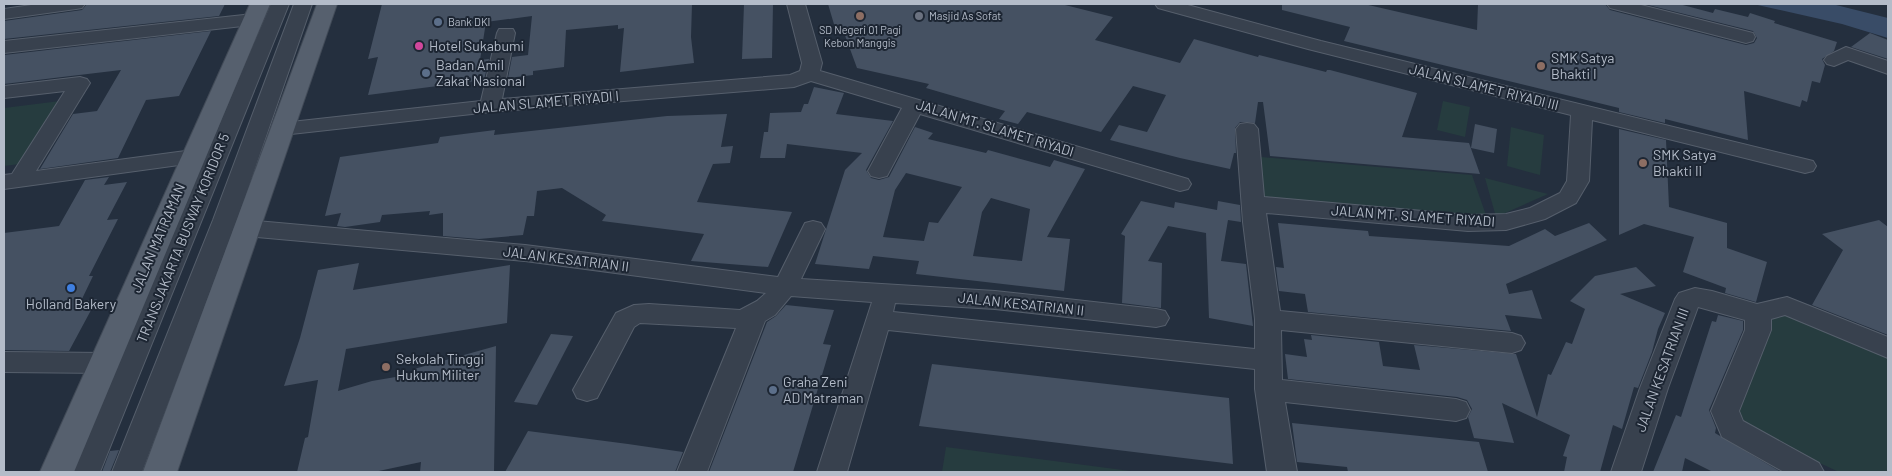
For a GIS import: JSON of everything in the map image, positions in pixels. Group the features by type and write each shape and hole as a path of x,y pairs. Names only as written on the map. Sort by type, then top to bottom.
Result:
{"main road":[{"path":"160,472 327,4"},
{"name":"JALAN MATRAMAN","path":"56,472 256,12"}],"street":[{"path":"4,14 76,4"},
{"name":"TRANSJAKARTA BUSWAY KORIDOR 5","path":"84,472 280,4"},
{"path":"128,472 225,220 303,4"},
{"path":"796,4 812,63 809,74"},
{"name":"JALAN SLAMET RIYADI III","path":"1164,4 1315,45 1805,166"},
{"path":"1616,4 1746,37"},
{"path":"4,47 256,12"},
{"path":"490,106 506,33"},
{"path":"1834,60 1841,55 1852,54 1888,68"},
{"name":"JALAN SLAMET RIYADI I","path":"282,129 490,106 794,81 809,74"},
{"name":"JALAN MT. SLAMET RIYADI","path":"809,74 1180,184"},
{"path":"4,92 80,83 12,181"},
{"path":"879,172 914,104"},
{"name":"JALAN MT. SLAMET RIYADI","path":"1254,204 1468,223 1506,222 1537,214 1568,198 1578,181 1582,111"},
{"path":"1247,129 1268,319 1267,360 1269,388 1282,472"},
{"path":"12,181 193,157"},
{"name":"JALAN KESATRIAN II","path":"246,228 525,253 785,286 995,300 1156,318"},
{"path":"587,390 625,320 634,314 753,318 761,314 785,286 813,229"},
{"path":"832,472 886,293"},
{"name":"JALAN KESATRIAN III","path":"1626,472 1654,388 1688,299 1703,298 1758,313"},
{"path":"1809,472 1732,429 1726,420 1725,411 1758,330 1758,313 1779,306 1786,306 1888,348"},
{"path":"692,472 753,318"},
{"path":"1268,319 1512,343"},
{"path":"879,320 1267,360"},
{"path":"4,362 105,363"},
{"path":"1269,388 1456,410"}],"green space":[{"path":"60,101 20,164 4,166 4,108"},
{"path":"1443,101 1470,107 1465,137 1437,130"},
{"path":"1511,127 1544,135 1540,175 1507,166"},
{"path":"1261,157 1472,175 1488,221 1264,201"},
{"path":"1485,178 1548,194 1496,217"},
{"path":"1777,308 1888,352 1888,472 1839,472 1732,422"},
{"path":"946,447 1138,472 942,472"}],"water":[{"path":"1753,4 1832,4 1888,18 1888,38 1842,24"}],"building":[{"path":"87,4 225,4 219,16 4,39 4,21 82,10"},
{"path":"382,4 692,4 691,37 694,63 620,72 624,28 618,29 618,25 566,30 564,67 533,71 533,75 508,78 512,57 528,55 532,16 486,22 480,60 489,59 484,80 368,95 378,57 368,59"},
{"path":"744,4 773,4 772,58 742,59"},
{"path":"828,4 1061,4 1113,17 1095,40 1180,63 1194,39 1258,57 1259,55 1326,72 1330,70 1417,93 1402,137 1469,143 1480,174 1270,156 1263,102 1258,102 1255,123 1240,122 1235,128 1236,153 1234,153 1230,169 1110,140 1119,125 1147,132 1166,95 1133,86 1101,132 1027,112 1018,124 999,119 1005,111 926,88 929,84 857,68 843,30 836,31"},
{"path":"1282,4 1364,4 1477,30 1478,4 1605,4 1610,10 1746,45 1754,43 1757,38 1753,31 1644,4 1679,4 1713,13 1715,9 1748,17 1750,13 1775,21 1774,23 1837,42 1834,51 1822,59 1825,65 1820,83 1812,81 1807,102 1802,100 1800,107 1744,91 1748,140 1665,119 1665,123 1619,112 1619,108 1344,41 1350,27 1282,10"},
{"path":"211,31 179,96 146,100 118,158 40,169 73,114 97,111 121,70 4,84 4,55"},
{"path":"1870,33 1888,40 1888,59 1851,47"},
{"path":"814,87 844,93 836,114 893,121 866,170 871,178 879,180 889,177 915,127 933,133 928,139 986,153 988,150 1050,167 1054,160 1085,169 1047,237 1070,239 1064,291 916,274 919,261 873,256 869,269 815,264 845,170 862,153 787,144 785,158 760,158 764,132 768,132 770,113 801,112 804,104 808,104","holes":["906,173 962,187 938,223 929,222 924,241 883,237 895,190","991,198 1030,209 1022,261 973,256 982,212"]},
{"path":"727,114 721,147 733,146 730,163 713,164 697,202 792,212 768,267 691,261 704,234 602,221 606,215 562,188 537,191 534,216 527,216 523,235 479,239 443,236 443,213 429,215 430,211 382,215 380,222 345,227 337,226 341,213 325,216 340,157 438,143 440,137 495,130 494,135 667,116"},
{"path":"1475,124 1497,129 1494,153 1471,148"},
{"path":"1619,129 1666,140 1669,207 1727,223 1727,248 1767,262 1756,302 1725,293 1726,288 1683,272 1694,237 1644,224 1619,235"},
{"path":"109,177 104,185 127,182 107,220 118,219 89,276 93,276 81,301 97,299 69,351 4,350 4,233 59,226 85,180"},
{"path":"1141,201 1174,208 1175,202 1217,210 1218,201 1240,205 1241,222 1228,220 1221,261 1246,264 1253,326 1209,318 1206,233 1168,226 1148,261 1162,263 1161,308 1122,303 1125,236 1121,234"},
{"path":"1879,220 1888,227 1888,335 1812,305 1843,250 1822,234"},
{"path":"1278,223 1368,231 1369,236 1509,246 1545,229 1555,236 1589,223 1607,240 1506,284 1509,294 1532,290 1542,319 1505,315 1511,331 1308,312 1305,294 1279,291 1276,267 1284,268"},
{"name":"Sekolah Tinggi Hukum Militer","path":"359,263 353,290 510,265 507,323 346,349 338,391 372,381 413,374 414,369 496,346 494,472 420,472 421,462 374,472 297,472 305,438 308,437 318,380 284,386 300,338 318,270"},
{"path":"1636,267 1656,286 1620,294 1665,313 1638,388 1634,387 1622,429 1613,425 1600,472 1564,472 1567,457 1563,456 1570,435 1502,403 1514,443 1474,438 1468,417 1472,409 1467,400 1457,397 1288,379 1285,354 1307,357 1304,339 1312,340 1311,335 1379,342 1383,366 1420,370 1414,345 1516,354 1537,417 1548,374 1551,375 1566,342 1572,344 1585,309 1570,301 1595,276"},
{"name":"Graha Zeni AD Matraman","path":"786,305 834,310 823,344 831,345 793,472 709,472 767,322 776,316"},
{"path":"1718,315 1743,321 1743,330 1709,410 1716,428 1715,433 1781,472 1713,472 1685,458 1682,472 1653,472 1676,415 1681,417 1712,321 1716,322"},
{"path":"551,334 573,336 537,405 514,402"},
{"path":"932,364 1229,398 1233,464 919,426"},
{"path":"1292,423 1479,442 1488,472 1348,472 1347,467 1297,462"},
{"path":"528,431 683,452 675,472 505,472"},
{"path":"119,450 110,472 102,472 110,451"}],"place":[{"name":"SD Negeri 01 Pagi Kebon Manggis","path":"860,16"},
{"name":"Masjid As Sofat","path":"919,16"},
{"name":"Bank DKI","path":"438,22"},
{"name":"Hotel Sukabumi","path":"419,46"},
{"name":"SMK Satya Bhakti I","path":"1541,66"},
{"name":"Badan Amil Zakat Nasional","path":"426,73"},
{"name":"SMK Satya Bhakti II","path":"1643,163"},
{"name":"Holland Bakery","path":"71,288"},
{"name":"Sekolah Tinggi Hukum Militer","path":"386,367"},
{"name":"Graha Zeni AD Matraman","path":"773,390"}]}
